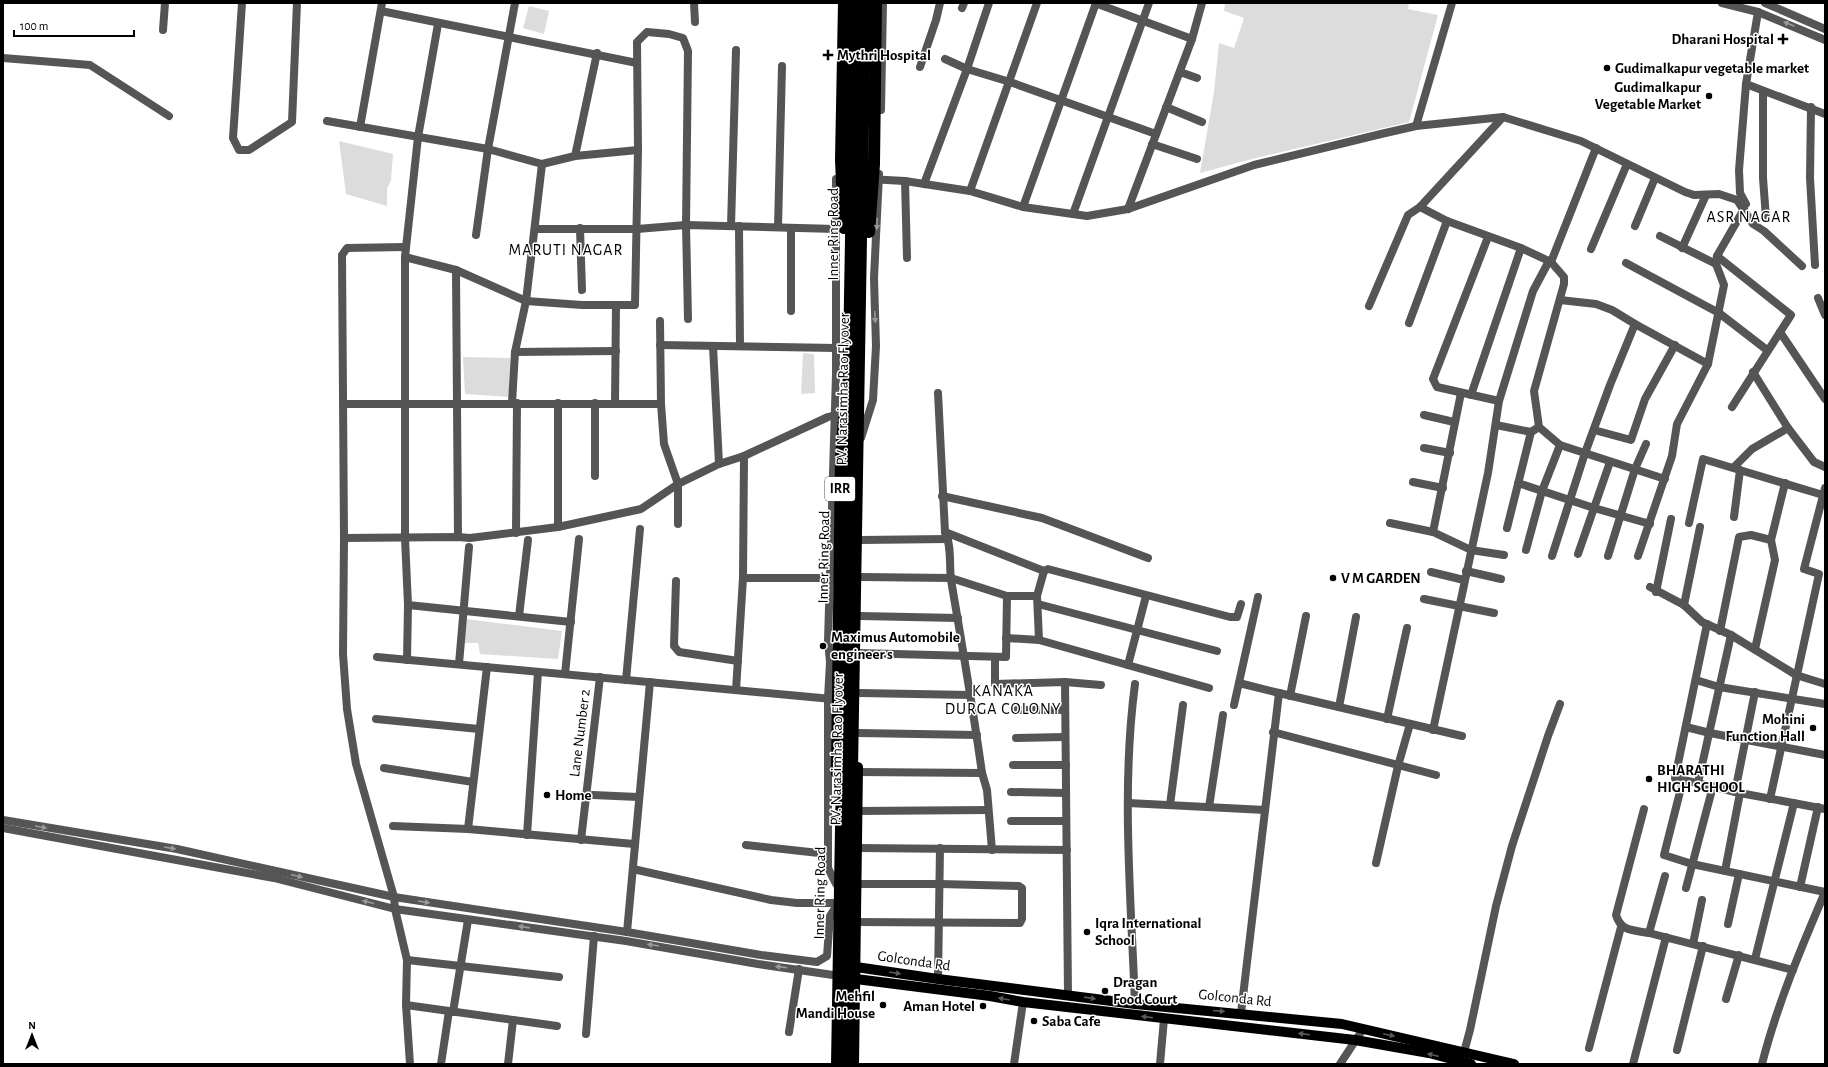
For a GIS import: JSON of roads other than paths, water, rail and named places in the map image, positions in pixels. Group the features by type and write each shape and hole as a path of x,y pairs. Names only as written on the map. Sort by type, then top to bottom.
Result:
{"highway":[{"path":"844,3 841,176 854,368"},
{"name":"P.V. Narasimha Rao Flyover","path":"852,1062 855,3"},
{"name":"P.V. Narasimha Rao Flyover","path":"833,1062 854,368 875,4"}],"main road":[{"name":"Inner Ring Road","path":"833,1062 833,975 836,884 832,698 835,578 839,560 839,414 848,348 848,104 851,3"},
{"name":"Inner Ring Road","path":"852,1062 856,979 861,540 860,439 862,278 868,179 875,4"},
{"path":"839,560 860,560"},
{"name":"Golconda Rd","path":"856,967 1134,1004 1241,1013 1342,1024 1514,1064"},
{"name":"Golconda Rd","path":"856,979 990,996 1023,1002 1354,1040 1429,1053 1470,1064"},
{"path":"833,1062 852,1062"}],"street":[{"path":"163,30 165,3"},
{"path":"242,3 233,138 239,150 249,150 292,122 297,3"},
{"path":"476,235 488,149 515,3"},
{"path":"694,3 695,22"},
{"path":"920,68 940,3"},
{"path":"924,184 967,69 988,3"},
{"path":"970,191 1037,3"},
{"path":"1024,207 1095,3 1192,39"},
{"path":"1074,214 1149,3"},
{"path":"1128,209 1192,39 1202,3"},
{"path":"1416,126 1452,3"},
{"path":"1722,3 1736,5 1758,12 1825,40"},
{"path":"1765,3 1825,29"},
{"path":"860,439 873,400 876,346 874,278 879,179 875,4"},
{"path":"360,127 382,7 438,24 598,53 636,63"},
{"path":"1758,12 1746,84 1739,170 1740,193 1753,224 1764,231 1802,266"},
{"path":"407,660 408,605 405,538 405,247 418,137 438,24"},
{"path":"405,257 456,270 526,301 635,305 638,150 637,42 647,32 668,34 683,38 688,51 686,225 688,319"},
{"path":"736,50 735,226 740,346"},
{"path":"574,156 598,53"},
{"path":"3,58 90,65 169,116"},
{"path":"945,59 967,69 1010,82 1156,134"},
{"path":"778,227 782,66"},
{"path":"1180,72 1197,78"},
{"path":"1746,84 1811,107 1825,114"},
{"path":"1763,91 1763,178 1766,218"},
{"path":"743,578 835,578 839,414 836,348 836,135 848,104"},
{"path":"1166,107 1202,122"},
{"path":"1811,107 1810,178 1815,265"},
{"path":"1369,306 1408,215 1420,207 1503,117"},
{"path":"868,179 905,181 970,191 1024,207 1087,216 1128,209 1254,165 1416,126 1503,117 1596,148 1654,178 1694,195 1740,193"},
{"path":"327,121 488,149 542,164 574,156 638,150"},
{"path":"1152,144 1197,159"},
{"path":"1433,730 1488,473 1499,401 1533,291 1550,262 1596,148"},
{"path":"516,533 514,403 516,352 526,301 542,164"},
{"path":"1591,248 1627,164"},
{"path":"1635,226 1654,178"},
{"path":"905,181 907,258"},
{"path":"1719,194 1737,200 1747,210"},
{"path":"1682,248 1706,195"},
{"path":"1420,207 1447,221 1521,248 1550,262 1564,277 1560,300 1534,391 1539,426 1560,445 1665,479"},
{"path":"1716,260 1747,210"},
{"path":"1409,323 1447,221"},
{"path":"535,229 636,229 686,225 836,229"},
{"path":"580,228 582,290"},
{"path":"791,228 791,311"},
{"path":"1660,236 1682,248 1716,260 1791,315 1767,350 1732,407"},
{"path":"1488,237 1433,379 1437,387 1499,401"},
{"path":"405,247 347,248 342,255 344,538 343,654 347,709 356,764 394,898 395,909 407,960 406,1006 410,1064"},
{"path":"1471,395 1521,248"},
{"path":"1638,556 1672,456 1677,424 1708,364 1724,284 1716,260"},
{"path":"1626,263 1719,313 1767,350"},
{"path":"456,270 458,537"},
{"path":"862,278 874,278"},
{"path":"1818,298 1825,315"},
{"path":"1560,300 1596,304 1612,310 1708,364"},
{"path":"616,305 616,403"},
{"path":"660,321 661,404 664,444 678,484 678,524"},
{"path":"1552,556 1571,501 1585,453 1635,324"},
{"path":"1780,332 1825,399"},
{"path":"660,345 836,348"},
{"path":"1594,430 1631,440 1645,399 1675,345"},
{"path":"713,346 719,464"},
{"path":"516,352 616,350"},
{"path":"1753,372 1788,428 1814,462 1825,467"},
{"path":"938,393 942,496 946,536 951,578 965,657 982,773 987,790 992,850"},
{"path":"1433,532 1461,393"},
{"path":"558,403 558,527"},
{"path":"595,403 596,476"},
{"path":"343,404 661,404"},
{"path":"344,538 470,538 558,527 641,509 678,484 719,464 744,456 839,414"},
{"path":"1424,415 1454,422"},
{"path":"1496,425 1531,432"},
{"path":"1507,528 1531,432 1539,426"},
{"path":"1734,517 1737,469 1752,450 1788,428"},
{"path":"1608,556 1635,469 1646,444"},
{"path":"1526,550 1542,492 1560,445"},
{"path":"1424,448 1450,453"},
{"path":"736,690 743,578 744,456"},
{"path":"1689,522 1703,459 1786,483 1824,491 1804,569 1818,574 1770,799"},
{"path":"1578,554 1610,462"},
{"path":"1413,482 1442,488"},
{"path":"1518,483 1542,492 1650,524"},
{"path":"1755,649 1775,560 1771,540 1786,483"},
{"path":"942,496 1042,518 1148,558"},
{"path":"1671,519 1653,590 1684,605 1702,622 1731,635 1796,675 1825,684"},
{"path":"1390,523 1433,532 1471,550 1504,555"},
{"path":"1684,605 1700,527"},
{"path":"626,680 640,528"},
{"path":"1720,630 1739,537 1751,535 1771,540"},
{"path":"861,540 946,536 1044,571 1048,569 1230,617 1237,617 1241,604"},
{"path":"565,674 579,539"},
{"path":"519,616 528,540"},
{"path":"459,664 469,547"},
{"path":"1039,640 1037,600 1044,571"},
{"path":"1466,571 1501,579"},
{"path":"1431,572 1464,580"},
{"path":"860,577 951,578 1007,596 1037,600 1136,631 1217,651"},
{"path":"676,581 674,646 679,652 738,661"},
{"path":"860,653 995,658 1006,657 1007,596"},
{"path":"1128,665 1146,596"},
{"path":"1234,705 1258,597"},
{"path":"1424,599 1494,613"},
{"path":"408,605 571,622"},
{"path":"860,616 958,618"},
{"path":"1290,696 1306,616"},
{"path":"1339,707 1356,617"},
{"path":"1707,624 1675,778 1770,799 1821,808 1800,887"},
{"path":"1387,719 1407,628"},
{"path":"1698,783 1731,635"},
{"path":"1006,638 1039,640 1209,688"},
{"path":"377,657 832,698 828,868 836,884"},
{"path":"995,658 995,684 1065,682 1101,685"},
{"path":"468,829 487,667"},
{"path":"527,835 538,672"},
{"name":"Lane Number 2","path":"581,840 600,677"},
{"path":"1696,680 1719,687 1825,704"},
{"path":"627,932 638,797 643,766 650,682"},
{"path":"1065,682 1068,995"},
{"path":"1239,683 1278,694 1462,736"},
{"path":"1134,684 1129,725 1128,803 1134,1004"},
{"path":"1724,871 1738,792 1745,739 1755,692"},
{"path":"859,693 971,695"},
{"path":"1241,1013 1278,694"},
{"path":"1464,1052 1496,906 1512,846 1560,704"},
{"path":"1170,804 1183,705"},
{"path":"1017,710 1065,710"},
{"path":"1209,807 1223,715"},
{"path":"376,719 479,728"},
{"path":"1376,863 1398,766 1410,724"},
{"path":"1686,727 1825,755"},
{"path":"858,732 977,735"},
{"path":"1273,732 1436,775"},
{"path":"1016,738 1065,737"},
{"path":"1013,765 1066,764"},
{"path":"384,768 473,782"},
{"path":"858,772 982,773"},
{"path":"1683,780 1664,855 1692,864 1825,892 1792,970 1768,1038 1762,1064"},
{"path":"1686,888 1713,786"},
{"path":"1011,792 1066,793"},
{"path":"593,795 638,797"},
{"path":"1128,803 1265,810"},
{"path":"1755,959 1773,882 1794,803"},
{"path":"1644,809 1616,915 1618,923 1628,930 1649,933 1703,946 1792,970"},
{"path":"857,811 988,810"},
{"path":"3,820 177,849 394,898 627,932 761,955 817,962 827,956 830,916 835,905 797,904 771,900 633,869"},
{"path":"1011,821 1066,821"},
{"path":"393,826 468,829 634,844"},
{"path":"3,828 274,878 395,909 594,936 684,950 758,964 833,975"},
{"path":"746,845 828,854"},
{"path":"857,848 1067,850"},
{"path":"938,979 940,848"},
{"path":"1728,924 1739,874"},
{"path":"1649,933 1665,876"},
{"path":"856,884 940,884 1019,886 1022,888 1022,919 1020,923 856,922"},
{"path":"1693,944 1702,900"},
{"path":"441,1064 461,966 468,920"},
{"path":"1589,1048 1622,927"},
{"path":"586,1034 594,936"},
{"path":"1633,1064 1666,937"},
{"path":"1677,1050 1703,946"},
{"path":"1726,999 1739,955"},
{"path":"407,960 559,977"},
{"path":"789,1032 799,969"},
{"path":"1014,1064 1023,1002"},
{"path":"406,1006 557,1026"},
{"path":"1160,1064 1164,1019"},
{"path":"508,1064 513,1020"},
{"path":"1340,1064 1354,1040 1364,1029"}],"place":[{"name":"Dharani Hospital","path":"1783,39"},
{"name":"Mythri Hospital","path":"828,55"},
{"name":"Gudimalkapur vegetable market","path":"1607,68"},
{"name":"Gudimalkapur Vegetable Market","path":"1709,96"},
{"name":"V M GARDEN","path":"1333,578"},
{"name":"Maximus Automobile engineer s","path":"823,646"},
{"name":"Mohini Function Hall","path":"1813,728"},
{"name":"BHARATHI HIGH SCHOOL","path":"1649,779"},
{"name":"Home","path":"547,795"},
{"name":"Iqra International School","path":"1087,932"},
{"name":"Dragan Food Court","path":"1105,991"},
{"name":"Mehfil Mandi House","path":"883,1005"},
{"name":"Aman Hotel","path":"983,1006"},
{"name":"Saba Cafe","path":"1034,1021"}],"district":[{"name":"ASR NAGAR","path":"1749,217"},
{"name":"MARUTI NAGAR","path":"566,250"},
{"name":"KANAKA DURGA COLONY","path":"1003,700"}]}
